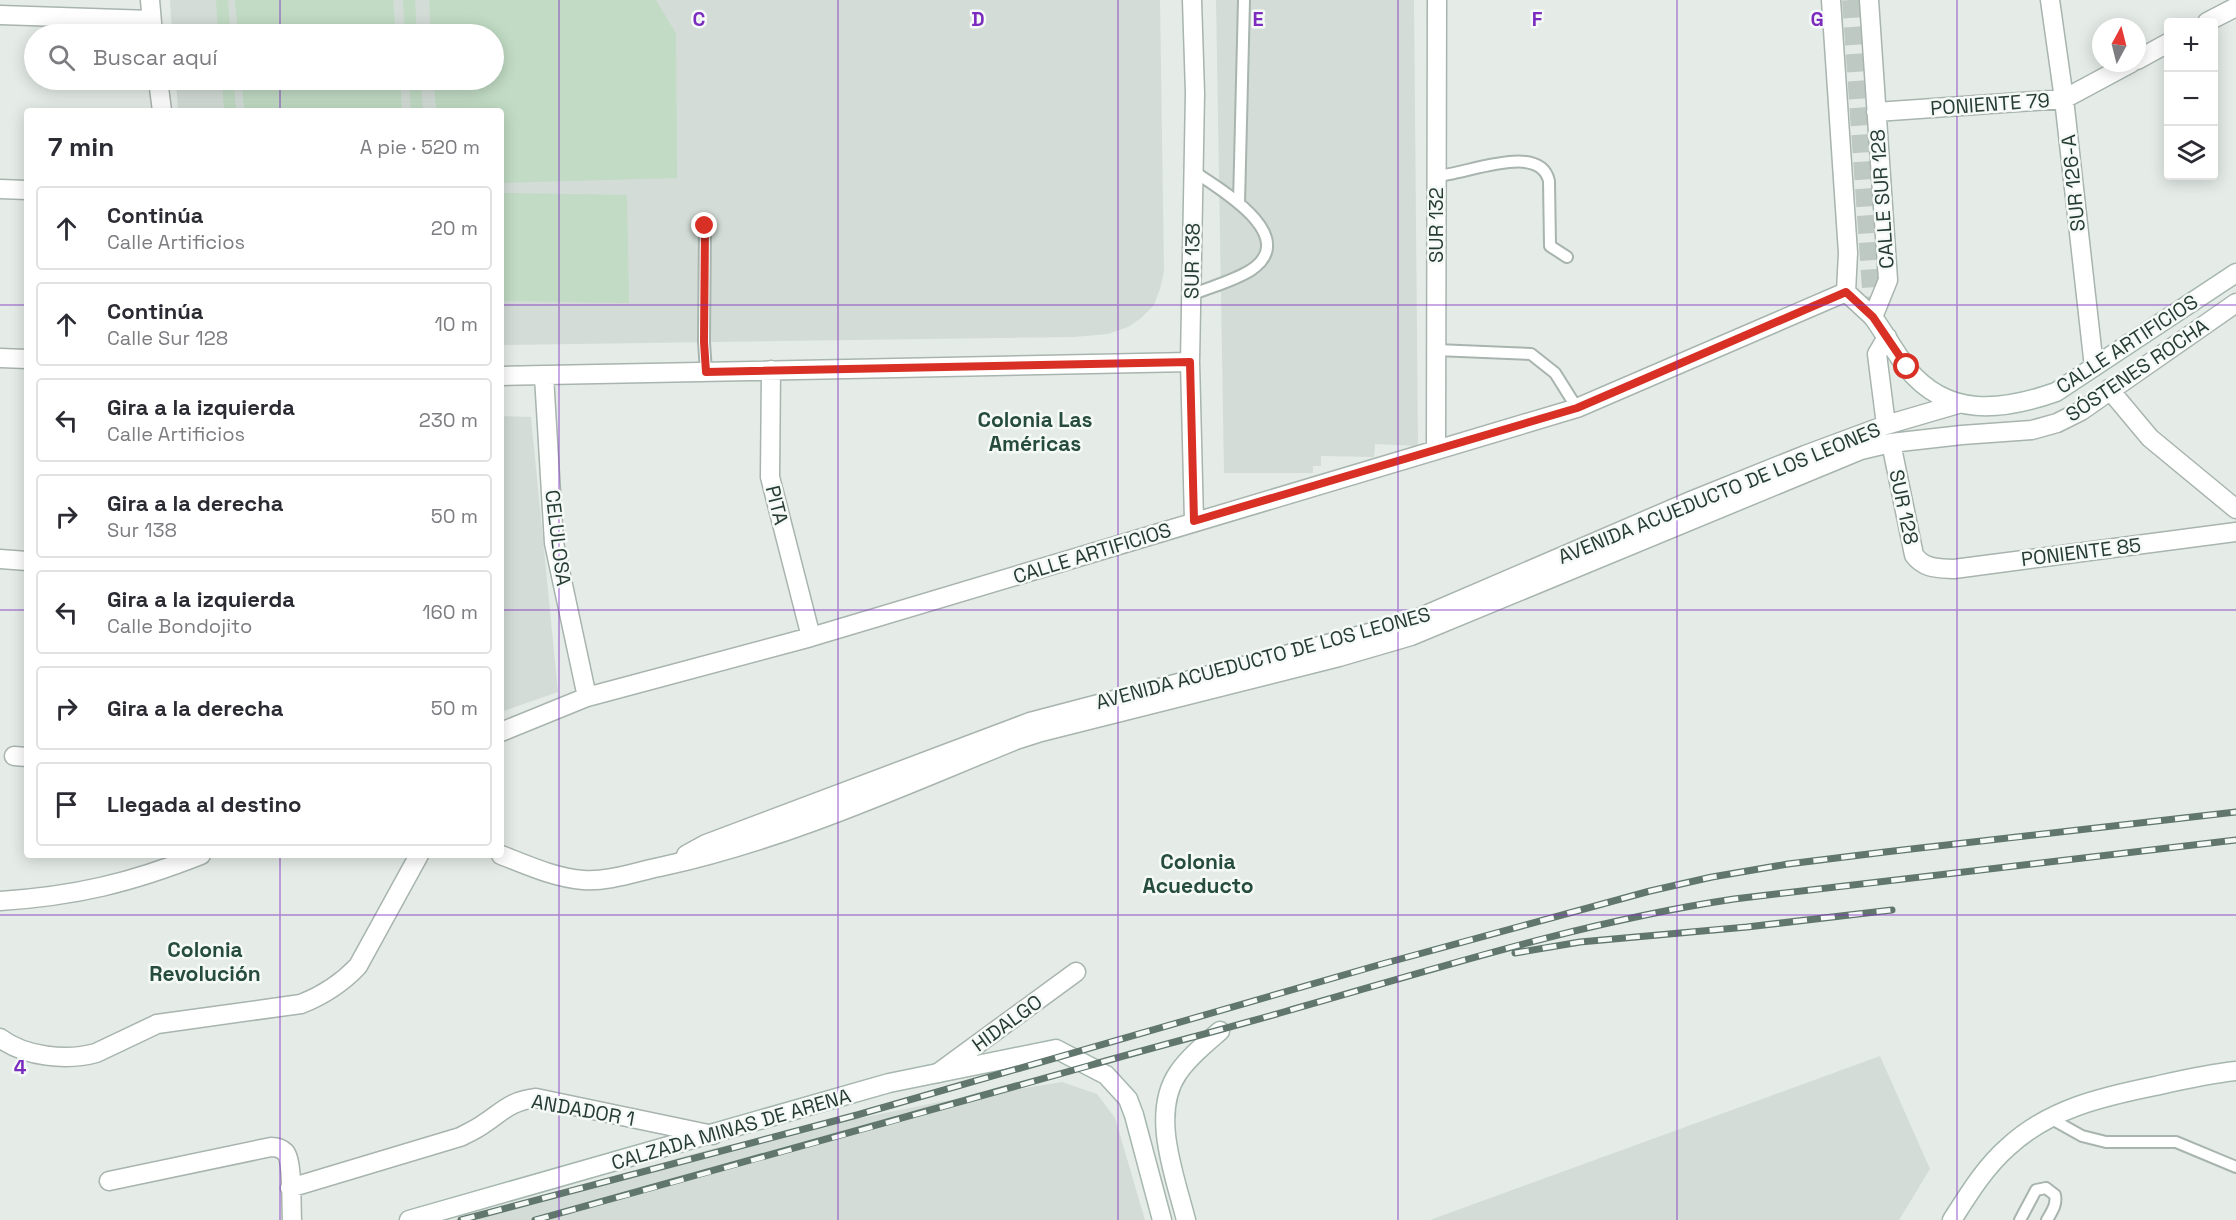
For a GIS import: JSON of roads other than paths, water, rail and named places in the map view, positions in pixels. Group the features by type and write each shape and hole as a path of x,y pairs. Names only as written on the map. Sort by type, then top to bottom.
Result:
{"street":[{"path":"150,0 152,24"},
{"name":"SUR 138","path":"1192,0 1195,93 1190,362 1194,521"},
{"name":"SUR 132","path":"1436,449 1437,0"},
{"name":"CALLE SUR 128","path":"1831,0 1848,253 1846,292"},
{"name":"CALLE SUR 128","path":"1869,0 1888,280 1873,317"},
{"name":"SUR 126-A","path":"2050,0 2064,99 2094,367"},
{"path":"2216,18 2234,10"},
{"path":"0,15 114,24"},
{"path":"2146,55 2164,46"},
{"name":"PONIENTE 79","path":"1876,112 2064,99 2114,72"},
{"path":"159,90 162,108"},
{"path":"0,189 24,190"},
{"name":"CALLE ARTIFICIOS","path":"1873,317 1907,367 1930,390 1958,404 1992,407 2025,403 2056,392 2236,273"},
{"path":"1846,292 1873,317"},
{"name":"CALLE ARTIFICIOS","path":"504,731 587,697 810,637 1577,408 1846,292"},
{"name":"SÓSTENES ROCHA","path":"1891,443 2032,430 2057,423 2081,411 2236,303"},
{"path":"1886,425 1877,354 1887,337"},
{"path":"0,357 24,359"},
{"path":"504,376 1190,362"},
{"name":"PITA","path":"771,370 770,477 810,637"},
{"name":"CELULOSA","path":"544,376 554,543 587,697"},
{"path":"2109,390 2156,443 2236,509"},
{"name":"AVENIDA ACUEDUCTO DE LOS LEONES","path":"665,865 706,844 1030,722 1407,623 1693,500 1886,425 1958,404"},
{"name":"AVENIDA ACUEDUCTO DE LOS LEONES","path":"504,856 565,878 586,880 605,879 731,850 822,820 1033,735 1340,657 1411,636 1842,456 1891,443"},
{"name":"SUR 128","path":"1891,443 1914,555 1926,566"},
{"name":"PONIENTE 85","path":"1926,566 1954,569 2236,532"},
{"path":"0,559 24,561"},
{"path":"0,902 49,898 95,890 153,874 193,858"},
{"path":"0,1038 22,1049 46,1055 85,1056 157,1024 301,1004 317,998 346,978 358,966 417,858"},
{"name":"HIDALGO","path":"938,1073 1077,972"},
{"path":"1186,1220 1166,1140 1164,1120 1166,1101 1175,1076 1185,1063 1220,1031"},
{"name":"CALZADA MINAS DE ARENA","path":"409,1220 877,1087 1056,1049 1106,1076 1128,1100 1134,1114 1162,1220"},
{"path":"1952,1220 1973,1187 2007,1147 2048,1117 2098,1098 2215,1073 2236,1071"},
{"name":"ANDADOR 1","path":"290,1188 460,1137 483,1125 504,1108 519,1100 536,1098 713,1134"},
{"path":"109,1181 271,1147 283,1150 286,1154 292,1220"}],"lane":[{"path":"1239,203 1244,0"},
{"path":"1436,176 1451,176 1500,163 1526,161 1537,164 1546,171 1549,181 1550,246 1567,256"},
{"path":"1191,295 1250,271 1260,262 1265,252 1265,232 1255,218 1239,203 1193,171"},
{"path":"705,226 706,372"},
{"path":"1436,350 1531,354 1555,373 1577,408"},
{"path":"2048,1117 2082,1136 2106,1142 2176,1142 2236,1167"},
{"path":"2020,1220 2037,1190 2046,1188 2055,1195 2056,1200 2055,1207 2047,1220"}],"tunnel":[{"path":"1851,0 1873,317"}],"railway":[{"path":"461,1220 857,1115 1382,964 1650,891 1712,877 1788,864 2236,812"},
{"path":"535,1220 1453,963 1620,920 1734,899 2236,840"},
{"path":"1515,953 1580,942 1747,927 1892,910"}],"district":[{"name":"Colonia Las Américas","path":"1035,431"},
{"name":"Colonia Acueducto","path":"1198,873"},
{"name":"Colonia Revolución","path":"205,961"}]}
